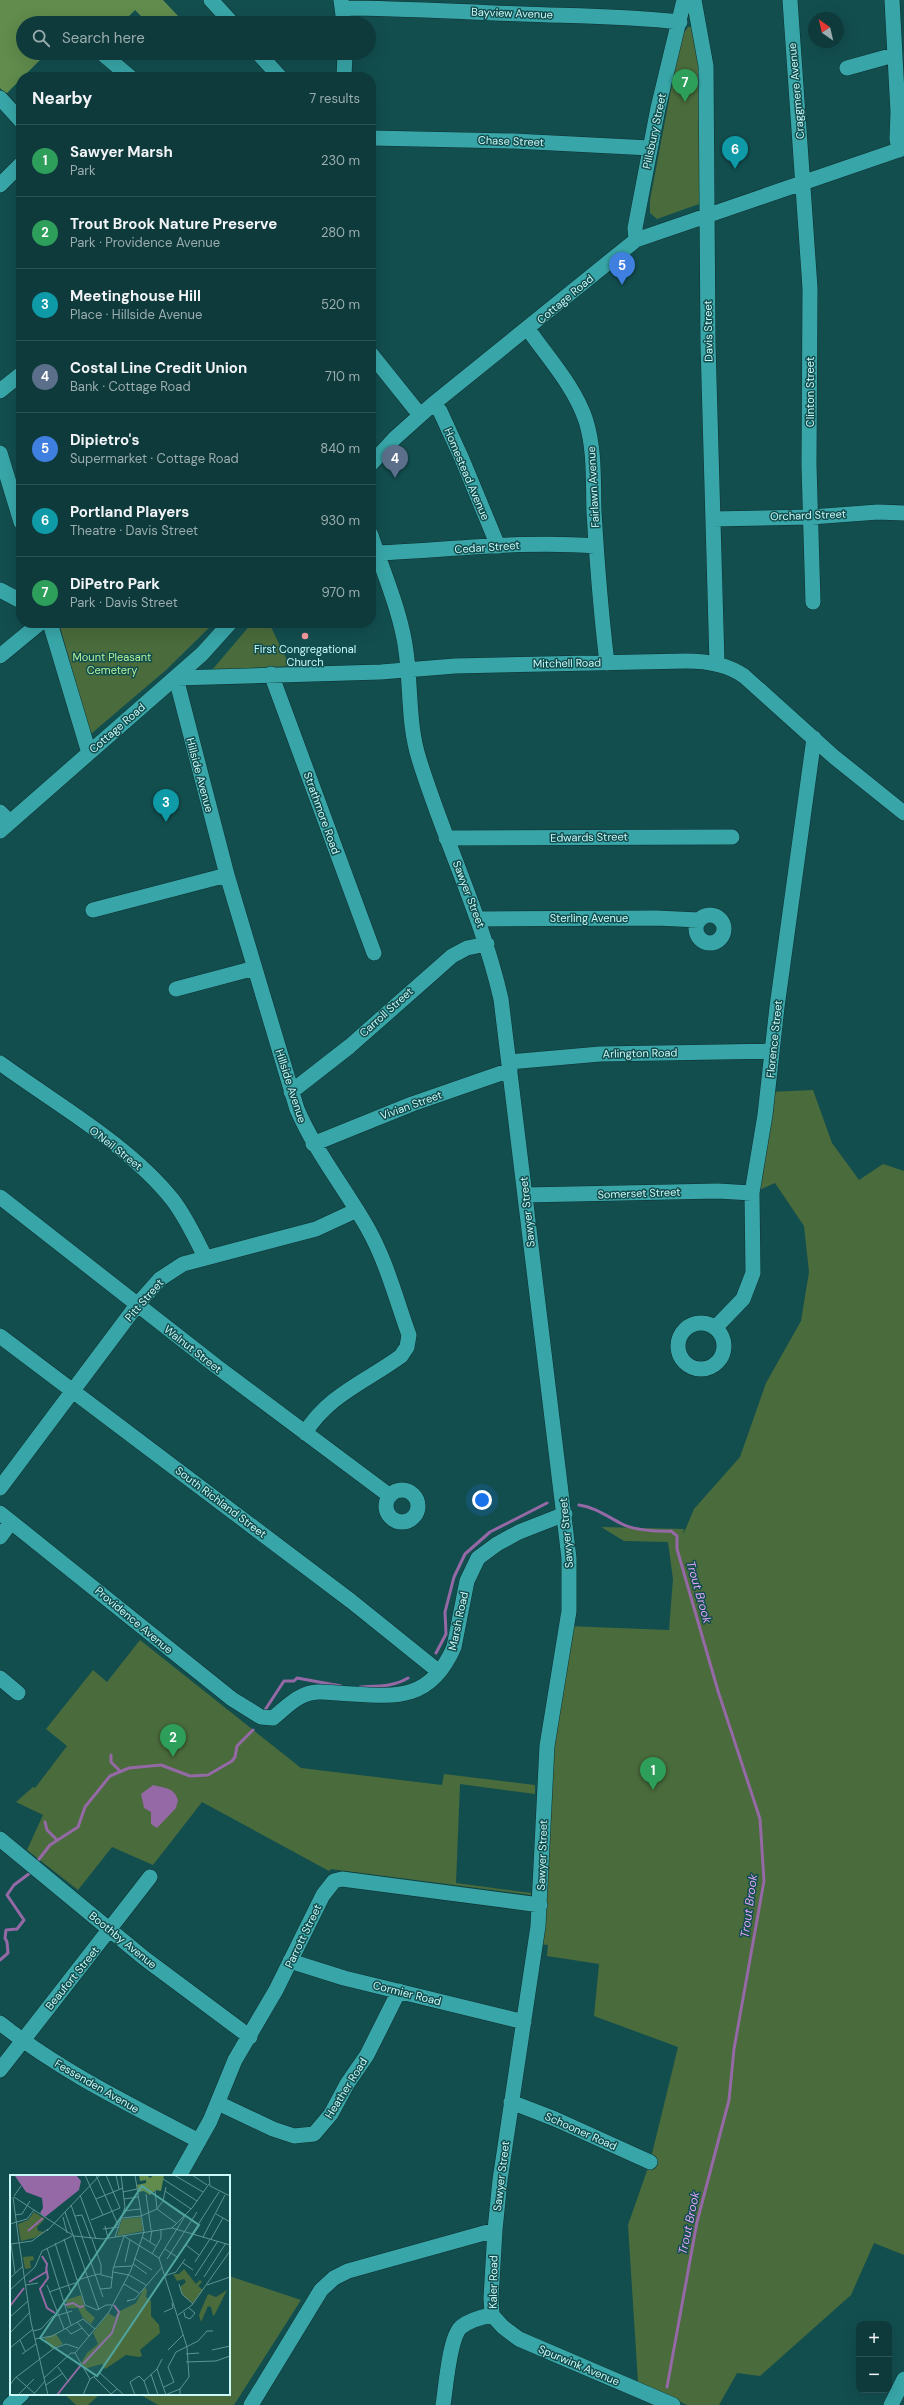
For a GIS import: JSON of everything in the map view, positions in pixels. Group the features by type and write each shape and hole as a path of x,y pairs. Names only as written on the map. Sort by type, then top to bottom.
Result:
{"street":[{"path":"211,0 226,16"},
{"name":"Pillsbury Street","path":"636,240 635,228 650,148 684,0"},
{"name":"Davis Street","path":"694,0 706,66 708,344 717,663"},
{"name":"Craggmere Avenue","path":"790,0 803,182"},
{"path":"892,0 898,112 897,139 902,149"},
{"path":"342,4 343,16"},
{"name":"Bayview Avenue","path":"342,4 471,12 639,17 680,22"},
{"path":"847,68 894,55"},
{"path":"111,60 124,72"},
{"path":"264,60 275,72"},
{"path":"344,72 345,60"},
{"path":"0,98 16,116"},
{"name":"Chase Street","path":"376,138 514,141 650,148"},
{"name":"Cottage Road","path":"376,459 433,404 528,329 636,240 708,214 902,149"},
{"path":"0,185 16,169"},
{"name":"Clinton Street","path":"803,182 810,288 813,602"},
{"name":"Fairlawn Avenue","path":"528,329 578,400 586,421 593,464 596,546 607,663"},
{"path":"376,360 420,415"},
{"path":"0,391 16,378"},
{"name":"Homestead Avenue","path":"433,404 440,411 498,546"},
{"path":"0,453 16,494"},
{"name":"Orchard Street","path":"713,519 811,517 878,512 904,513"},
{"name":"Cedar Street","path":"377,553 498,546 568,544 596,546"},
{"name":"Sawyer Street","path":"376,550 399,624 408,669 412,725 418,757 446,838 479,919 501,999 565,1514 569,1558 569,1611 547,1746 540,1905 535,1956 512,2102 495,2230"},
{"path":"0,590 16,598"},
{"path":"0,656 34,628"},
{"path":"52,628 89,753"},
{"name":"Cottage Road","path":"3,821 89,753 176,678 205,652 226,628"},
{"name":"Mitchell Road","path":"176,678 271,674 381,672 455,666 686,661 717,663 735,670 744,676 814,738 904,813"},
{"name":"Strathmore Road","path":"271,674 374,953"},
{"name":"Hillside Avenue","path":"176,678 227,875 291,1092 313,1144 357,1210 378,1249 409,1335 407,1347 401,1356 331,1402 314,1418 305,1433"},
{"name":"Florence Street","path":"715,1328 743,1299 751,1282 754,1262 752,1193 766,1108 772,1051 814,738"},
{"name":"Edwards Street","path":"446,838 732,837"},
{"path":"93,910 227,875"},
{"name":"Sterling Avenue","path":"479,919 656,918 699,920"},
{"name":"Carroll Street","path":"291,1092 350,1046 452,956 467,948 487,944"},
{"path":"176,989 255,968"},
{"name":"Arlington Road","path":"510,1066 600,1054 772,1051"},
{"name":"O'Neil Street","path":"0,1063 126,1154 157,1182 189,1223 205,1258"},
{"name":"Vivian Street","path":"313,1144 510,1066"},
{"name":"Somerset Street","path":"525,1195 718,1190 752,1193"},
{"name":"Walnut Street","path":"0,1197 137,1305 390,1496"},
{"name":"Pitt Street","path":"0,1488 74,1392 137,1305 160,1279 183,1264 316,1229 357,1210"},
{"name":"South Richland Street","path":"0,1336 351,1601 438,1671"},
{"name":"Marsh Road","path":"273,1718 302,1696 318,1692 382,1696 410,1693 426,1685 438,1671 454,1647 467,1581 478,1558 497,1544 519,1532 565,1514"},
{"path":"0,1537 6,1517"},
{"name":"Providence Avenue","path":"6,1517 232,1699 261,1717 273,1718"},
{"path":"0,1678 18,1693"},
{"name":"Boothby Avenue","path":"0,1839 189,1993 250,2037"},
{"name":"Beaufort Street","path":"0,2070 150,1877"},
{"name":"Parrott Street","path":"180,2175 218,2103 235,2060 250,2037 323,1895 334,1881 342,1879 540,1905"},
{"name":"Cormier Road","path":"290,1961 399,1991 524,2022"},
{"name":"Heather Road","path":"218,2103 274,2129 294,2136 314,2134 331,2114 347,2084 366,2055 399,1991"},
{"name":"Fessenden Avenue","path":"0,2023 23,2041 135,2109 199,2141"},
{"name":"Schooner Road","path":"512,2102 555,2119 650,2162"},
{"path":"251,2405 322,2290 334,2278 373,2264 495,2230"},
{"name":"Kaler Road","path":"444,2405 454,2340 460,2328 476,2318 492,2315 490,2298 495,2230"},
{"name":"Spurwink Avenue","path":"492,2315 503,2327 519,2339 673,2405"},
{"path":"891,2405 904,2379"},
{"path":"10,2405 21,2395"}],"green space":[{"path":"0,0 163,0 178,16 141,16 135,10 129,16 16,16 16,60 40,60 28,72 16,72 16,84 6,94 0,88"},
{"path":"688,27 694,27 698,36 701,173 699,204 657,219 650,213 650,200 681,37"},
{"name":"Mount Pleasant Cemetery","path":"60,628 209,628 166,670 92,733 89,730"},
{"path":"248,628 271,628 290,666 212,670"},
{"path":"813,1090 832,1143 859,1180 883,1164 904,1171 904,2255 874,2243 851,2295 760,2376 737,2373 719,2405 687,2405 638,2382 628,2225 650,2162 678,2047 594,2016 599,1964 547,1956 548,1945 536,1944 541,1875 567,1626 669,1630 673,1579 668,1542 624,1541 601,1527 684,1529 683,1535 694,1509 740,1457 766,1383 801,1321 809,1272 804,1226 775,1183 752,1193 768,1092"},
{"path":"140,1640 301,1768 442,1785 444,1774 535,1785 535,1794 460,1784 456,1883 531,1893 531,1895 331,1869 329,1871 202,1802 153,1865 112,1847 78,1890 27,1850 43,1815 16,1802 33,1787 35,1788 67,1746 46,1729 93,1670 107,1682"},
{"path":"230,2276 301,2300 234,2405 158,2405 141,2395 230,2395"},
{"path":"65,2395 99,2395 88,2405 76,2405"}],"shaded area":[{"path":"153,1785 171,1790 178,1800 176,1808 157,1828 151,1824 151,1812 144,1808 141,1794"}],"waterway":[{"name":"Trout Brook","path":"436,1653 446,1634 445,1612 454,1577 465,1554 490,1532 547,1503"},
{"name":"Trout Brook","path":"579,1505 596,1510 622,1524 633,1528 671,1531 677,1536 677,1549 718,1691 760,1819 764,1881 734,2049 729,2100 697,2222 667,2387"},
{"name":"Trout Brook","path":"265,1710 284,1681 294,1681 297,1678 341,1686"},
{"name":"Trout Brook","path":"360,1687 391,1685 408,1678"},
{"name":"Trout Brook","path":"36,1863 50,1845 78,1827 85,1807 110,1776 129,1768 161,1765 190,1776 208,1775 232,1761 235,1757 237,1746 253,1730"},
{"path":"111,1755 111,1762 119,1770"},
{"path":"45,1822 47,1830 57,1840"},
{"name":"Trout Brook","path":"0,1960 8,1953 5,1938 6,1930 17,1929 24,1920 7,1895 14,1885 30,1873"}],"place":[{"name":"DiPetro Park","path":"685,102"},
{"name":"Portland Players","path":"735,169"},
{"name":"Dipietro's","path":"622,285"},
{"name":"Costal Line Credit Union","path":"395,478"},
{"name":"First Congregational Church","path":"305,636"},
{"name":"Meetinghouse Hill","path":"166,822"},
{"name":"Trout Brook Nature Preserve","path":"173,1757"},
{"name":"Sawyer Marsh","path":"653,1790"}]}
